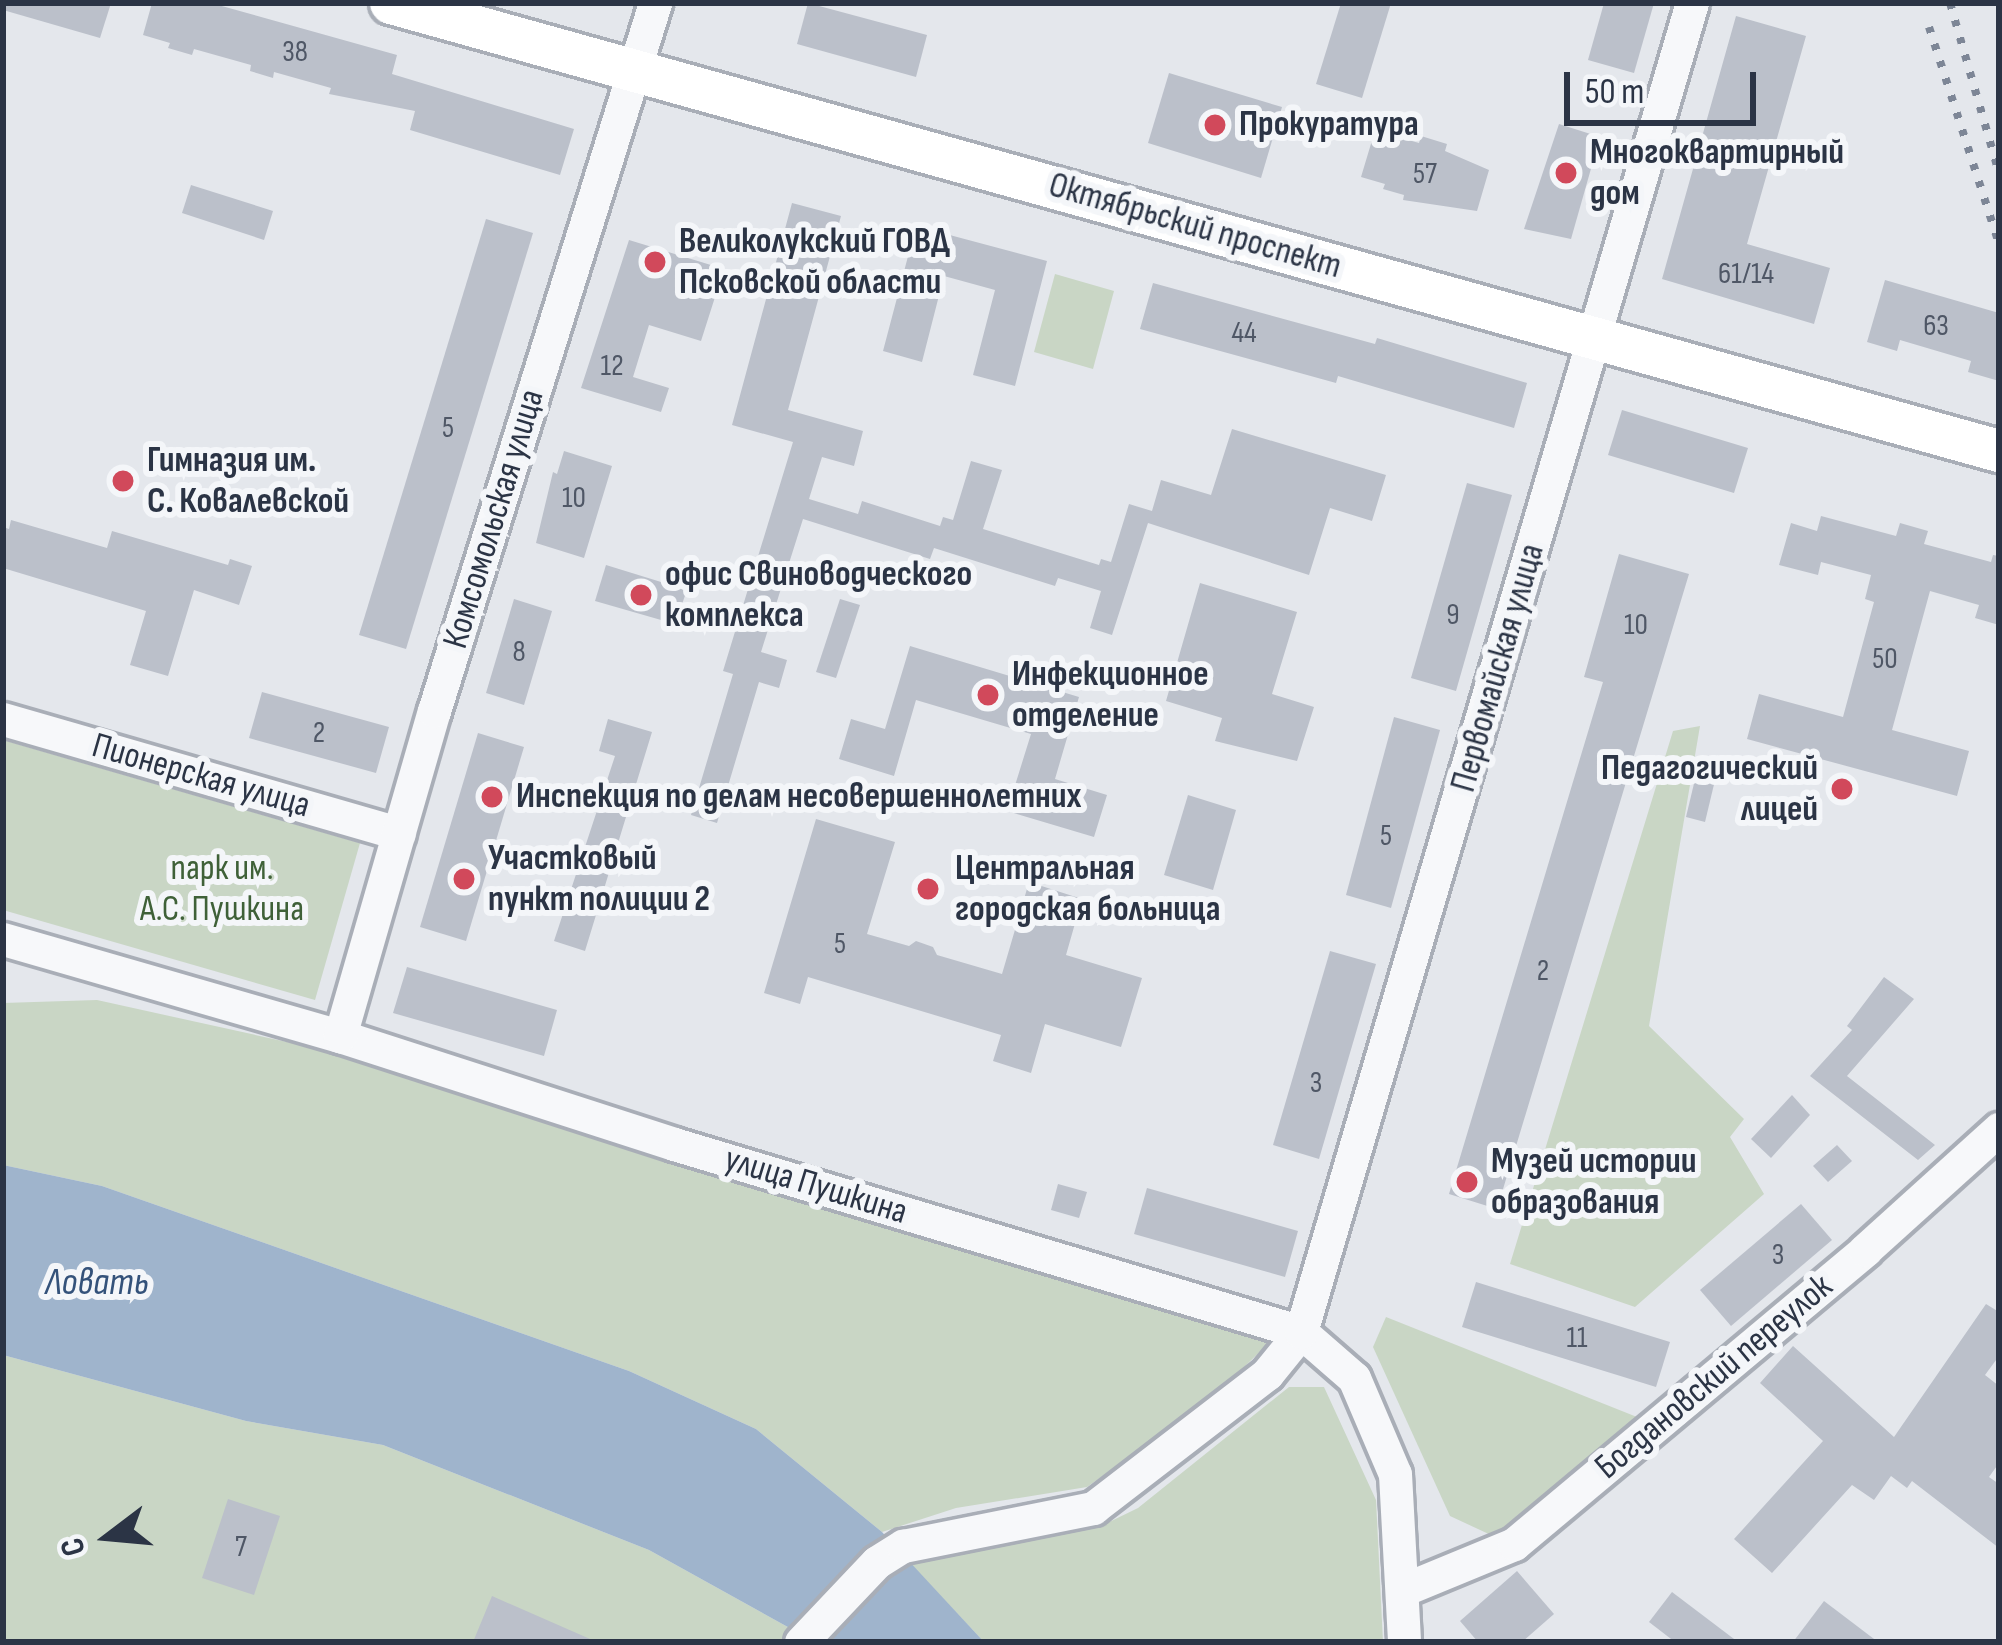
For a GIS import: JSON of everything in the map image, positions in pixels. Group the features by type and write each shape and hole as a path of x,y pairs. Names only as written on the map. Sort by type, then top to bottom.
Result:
{"main road":[{"name":"Октябрьский проспект","path":"391,3 1999,451"}],"street":[{"name":"Комсомольская улица","path":"340,1036 655,3"},
{"name":"Первомайская улица","path":"1301,1332 1693,3"},
{"name":"Пионерская улица","path":"3,719 399,833"},
{"name":"улица Пушкина","path":"3,939 340,1036 674,1144 1301,1332 1354,1378 1395,1474 1406,1589 1404,1642"},
{"name":"Богдановский переулок","path":"1406,1589 1514,1544 1865,1250 1999,1129"},
{"path":"802,1642 877,1562 930,1537 1093,1508 1268,1374 1301,1332"}],"green space":[{"path":"1055,274 1114,291 1093,369 1034,352"},
{"path":"1700,726 1649,1026 1744,1119 1730,1137 1764,1194 1635,1307 1510,1264 1673,731"},
{"name":"парк им. А.С. Пушкина","path":"3,740 360,843 315,1000 3,910"},
{"path":"97,1000 328,1051 1272,1340 1211,1399 1087,1487 956,1508 882,1532 756,1429 629,1371 102,1186 3,1165 3,1003"},
{"path":"1386,1317 1642,1419 1493,1536 1450,1516 1373,1347"},
{"path":"3,1355 246,1421 383,1445 649,1550 815,1642 3,1642"},
{"path":"1289,1387 1324,1387 1376,1500 1383,1642 984,1642 906,1559 1099,1527 1138,1508"}],"water":[{"name":"Ловать","path":"3,1165 102,1186 629,1371 756,1429 882,1532 984,1642 815,1642 649,1550 383,1445 246,1421 3,1355"}],"building":[{"path":"3,3 111,3 100,38 3,10"},
{"path":"152,3 211,3 397,55 392,74 574,129 560,175 410,130 415,111 329,94 331,88 274,72 273,78 250,71 251,65 194,49 192,55 168,48 170,43 143,35"},
{"path":"808,3 927,35 916,77 797,44"},
{"path":"1341,3 1391,3 1362,98 1316,84"},
{"path":"1604,3 1654,3 1634,73 1588,60"},
{"path":"1736,16 1806,36 1747,244 1830,268 1814,324 1662,279"},
{"name":"Прокуратура","path":"1169,73 1282,107 1261,178 1148,143"},
{"name":"Многоквартирный дом","path":"1559,124 1600,137 1571,239 1524,229"},
{"path":"1421,136 1447,144 1445,151 1489,170 1477,211 1403,200 1404,195 1383,189 1385,184 1361,177 1373,137 1397,144 1398,137 1419,143"},
{"path":"191,185 273,211 264,240 182,213"},
{"path":"792,203 841,216 788,410 863,431 854,466 822,457 809,499 858,514 862,501 940,526 943,517 953,520 971,461 1002,470 983,529 1099,565 1101,559 1111,562 1129,504 1152,511 1161,480 1211,495 1232,429 1386,475 1372,521 1330,508 1309,575 1148,523 1112,635 1090,628 1101,591 1058,578 1055,586 934,548 930,559 803,519 761,652 787,660 779,688 759,682 717,823 691,815 733,674 723,671 793,442 732,425"},
{"path":"486,219 533,233 406,649 359,635"},
{"path":"916,226 1047,261 1015,386 973,375 995,290 944,276 922,362 883,351"},
{"path":"629,240 724,269 701,341 649,325 633,377 669,388 661,412 581,388"},
{"path":"1885,280 1999,313 1999,381 1968,372 1971,361 1900,340 1897,351 1867,342"},
{"path":"1153,283 1375,344 1377,338 1527,383 1514,428 1338,376 1336,383 1140,329"},
{"path":"1622,410 1748,448 1734,493 1608,455"},
{"path":"564,451 612,466 584,558 536,543 553,472 557,474"},
{"path":"1467,483 1512,495 1456,691 1411,678"},
{"path":"1821,516 1896,536 1900,523 1928,531 1924,544 1991,562 1993,555 1999,556 1999,625 1975,618 1979,605 1930,591 1892,730 1969,751 1957,796 1747,739 1759,694 1843,717 1874,602 1865,599 1871,575 1821,562 1818,575 1779,565 1791,523 1817,531"},
{"path":"11,520 107,548 112,531 228,565 230,559 252,566 239,605 194,590 168,676 130,665 146,611 3,568 3,527 9,529"},
{"path":"1619,554 1689,574 1497,1209 1449,1194 1603,682 1584,677"},
{"name":"офис Свиноводческого комплекса","path":"606,565 687,590 675,624 595,601"},
{"path":"1200,583 1297,612 1272,694 1314,707 1297,761 1215,741 1222,718 1166,701"},
{"path":"514,599 552,611 524,705 486,693"},
{"path":"840,599 860,605 836,678 816,672"},
{"path":"910,646 1079,697 1055,779 1107,795 1094,837 1007,811 1031,734 916,700 894,776 839,759 851,719 885,729"},
{"path":"262,692 389,727 376,773 249,738"},
{"path":"1394,717 1440,730 1391,908 1346,895"},
{"path":"608,719 652,732 585,951 554,941 615,756 599,751"},
{"path":"478,733 524,747 466,941 420,927"},
{"path":"1697,771 1716,776 1705,822 1686,817"},
{"path":"1188,795 1236,810 1213,890 1164,875"},
{"path":"816,819 895,842 867,934 909,946 916,941 933,947 937,955 1002,974 1029,882 1082,899 1066,955 1142,978 1121,1047 1045,1024 1031,1073 993,1061 1001,1035 808,977 800,1004 764,993"},
{"path":"1330,951 1376,964 1319,1159 1273,1145"},
{"path":"407,967 557,1010 544,1056 393,1013"},
{"path":"1884,977 1914,999 1847,1076 1935,1145 1918,1160 1810,1076 1852,1030 1847,1026"},
{"path":"1792,1095 1810,1115 1771,1158 1751,1139"},
{"path":"1837,1145 1852,1161 1828,1182 1813,1166"},
{"path":"1058,1184 1087,1192 1079,1218 1051,1210"},
{"path":"1147,1188 1298,1231 1285,1277 1134,1234"},
{"path":"1801,1204 1832,1240 1731,1326 1700,1290"},
{"path":"1476,1282 1670,1342 1656,1387 1462,1327"},
{"path":"1986,1304 1999,1312 1999,1356 1985,1375 1999,1386 1999,1463 1989,1477 1999,1484 1999,1548 1912,1481 1907,1488 1891,1476 1874,1500 1852,1485 1772,1573 1734,1539 1823,1441 1760,1383 1793,1346 1894,1437"},
{"path":"228,1499 280,1516 254,1595 202,1578"},
{"path":"1517,1571 1554,1614 1522,1642 1478,1642 1460,1621"},
{"path":"1672,1592 1738,1642 1675,1642 1649,1622"},
{"path":"492,1596 597,1642 473,1642"},
{"path":"1824,1601 1878,1642 1793,1642"}],"railway":[{"path":"1950,3 1999,173"},
{"path":"1929,27 1999,244"}],"place":[{"name":"Прокуратура","path":"1215,125"},
{"name":"Многоквартирный дом","path":"1566,173"},
{"name":"Великолукский ГОВД Псковской области","path":"655,262"},
{"name":"Гимназия им. С. Ковалевской","path":"123,481"},
{"name":"офис Свиноводческого комплекса","path":"641,595"},
{"name":"Инфекционное отделение","path":"988,695"},
{"name":"Педагогический лицей","path":"1842,789"},
{"name":"Инспекция по делам несовершеннолетних","path":"492,797"},
{"name":"Участковый пункт полиции 2","path":"464,879"},
{"name":"Центральная городская больница","path":"928,889"},
{"name":"Музей истории образования","path":"1467,1182"}]}
